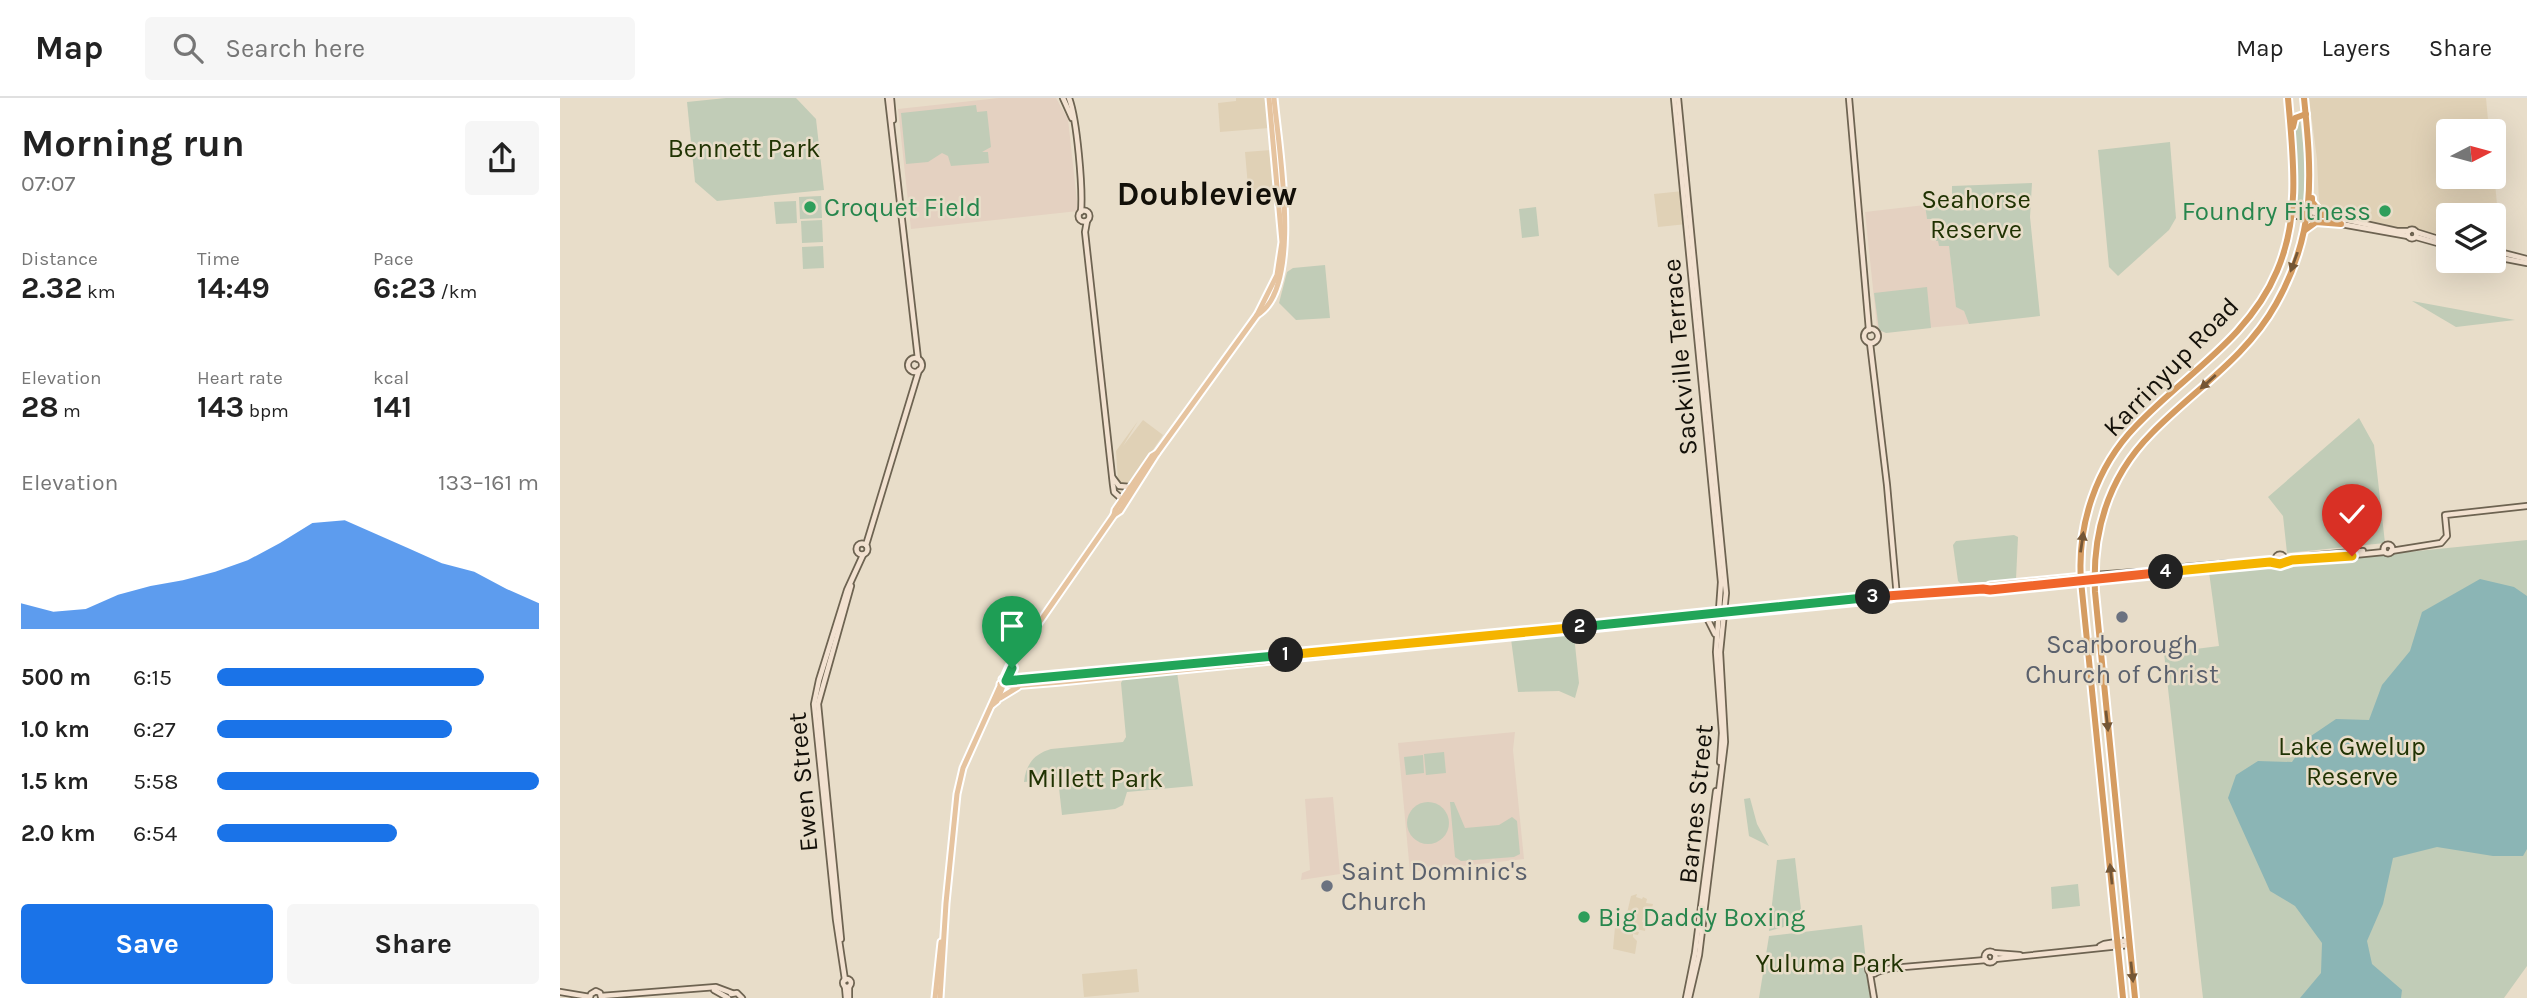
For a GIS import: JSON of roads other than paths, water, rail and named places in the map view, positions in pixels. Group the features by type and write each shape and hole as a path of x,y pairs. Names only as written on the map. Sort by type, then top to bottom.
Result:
{"highway":[{"name":"Karrinyup Road","path":"2123,998 2080,579 2081,545 2087,513 2100,479 2113,456 2136,426 2218,351 2256,308 2278,270 2292,212 2294,171 2288,98"},
{"name":"Karrinyup Road","path":"2135,998 2094,578 2099,523 2124,467 2152,432 2231,362 2276,304 2308,215 2310,159 2305,98"},
{"path":"2292,146 2293,121 2306,114"},
{"path":"2294,171 2299,175 2307,174 2310,159"},
{"path":"2310,159 2312,202 2323,215"},
{"path":"2304,230 2316,222 2342,224"},
{"path":"2092,695 2104,694"}],"main road":[{"path":"935,998 960,777 965,760 1025,641 1157,453 1257,315 1268,305 1276,290 1286,253 1271,98"},
{"path":"1125,499 1152,456 1157,453"},
{"path":"1003,682 1891,600 1897,597 1983,589 1990,585 2094,578"},
{"path":"1003,682 1020,685 1707,618 1722,614"},
{"path":"995,703 1020,685"},
{"path":"940,998 943,933"}],"street":[{"name":"Ewen Street","path":"861,554 857,547 863,544 867,535 916,381 916,371 921,366 915,359 889,98"},
{"path":"1063,98 1073,119"},
{"path":"1069,98 1083,211 1078,216 1085,232 1114,492 1125,499"},
{"name":"Sackville Terrace","path":"1676,98 1722,614"},
{"path":"1849,98 1871,330 1865,338 1872,342"},
{"path":"1083,211 1089,215 1085,232"},
{"path":"2292,212 2342,224 2409,233 2413,230 2416,234 2436,240"},
{"path":"2308,215 2323,215 2409,233"},
{"path":"1081,221 1087,221"},
{"path":"2506,256 2527,261"},
{"path":"1871,330 1878,335 1872,342 1872,353 1897,597"},
{"name":"Ewen Street","path":"915,359 908,367 916,371"},
{"path":"1112,477 1119,486 1132,486"},
{"path":"2094,578 2441,543 2447,536 2445,515 2527,506"},
{"name":"Ewen Street","path":"847,998 847,987 851,983 846,980 838,914 818,704 819,692 858,563 861,554 867,551 863,544"},
{"name":"Barnes Street","path":"1688,998 1722,741 1716,638 1722,614"},
{"name":"Barnes Street","path":"1688,998 1699,955 1725,742 1720,652 1722,614"},
{"path":"1707,618 1716,638"},
{"path":"1986,957 1989,962 1994,956 2129,943"},
{"path":"1874,998 1875,971 1971,960 1986,957 1990,951 1994,956"},
{"path":"560,992 590,997 596,991 601,997 708,988 723,989 730,997 738,993 742,998"}],"water":[{"path":"2480,579 2514,587 2527,596 2527,849 2523,856 2493,856 2437,847 2393,858 2383,904 2367,941 2372,964 2402,990 2401,998 2300,998 2321,973 2322,943 2295,906 2270,891 2228,798 2236,775 2258,761 2292,762 2308,738 2336,719 2369,720 2382,685 2410,651 2422,612"}],"place":[{"name":"Croquet Field","path":"810,207"},
{"name":"Foundry Fitness","path":"2385,211"},
{"name":"Scarborough Church of Christ","path":"2122,617"},
{"name":"Saint Dominic's Church","path":"1327,886"},
{"name":"Big Daddy Boxing","path":"1584,917"}],"district":[{"name":"Doubleview","path":"1207,194"}],"park label":[{"name":"Bennett Park","path":"744,148"},
{"name":"Seahorse Reserve","path":"1976,214"},
{"name":"Lake Gwelup Reserve","path":"2352,761"},
{"name":"Millett Park","path":"1095,778"},
{"name":"Yuluma Park","path":"1830,963"}]}
